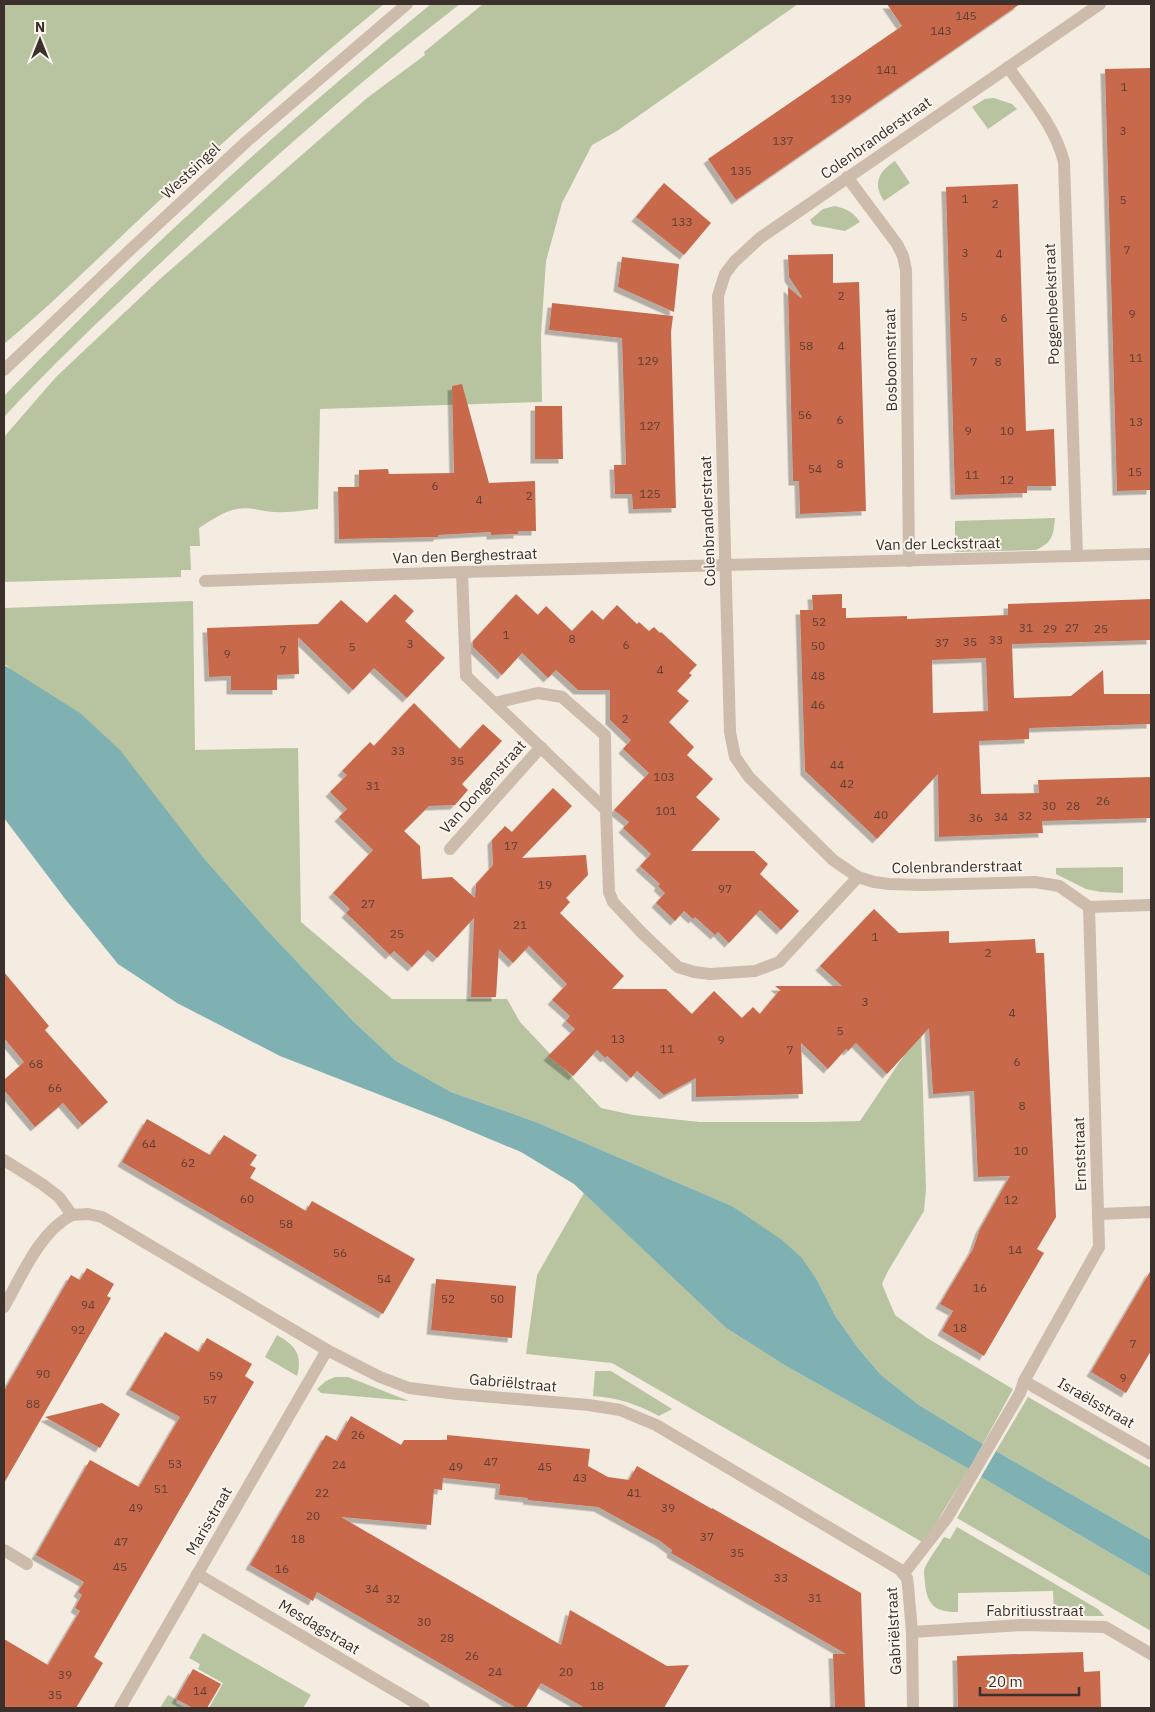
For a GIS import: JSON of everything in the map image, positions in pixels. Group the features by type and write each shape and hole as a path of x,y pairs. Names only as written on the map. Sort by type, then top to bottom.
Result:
{"street":[{"name":"Westsingel","path":"4,370 246,142 407,4"},
{"name":"Colenbranderstraat","path":"1089,907 1059,886 1035,882 897,885 874,882 858,877 832,860 749,777 735,757 730,732 718,296 725,274 734,262 760,238 1100,4"},
{"name":"Poggenbeekstraat","path":"1008,67 1054,133 1064,162 1077,556"},
{"name":"Bosboomstraat","path":"848,177 897,244 903,256 906,270 910,561"},
{"name":"Van der Leckstraat","path":"726,566 1151,554"},
{"name":"Van den Berghestraat","path":"205,581 462,572 726,566"},
{"name":"Van Dongenstraat","path":"462,572 466,676 606,810"},
{"path":"494,703 538,693 562,697 605,735 608,892 613,902 678,967 710,974 755,972 779,962 858,877"},
{"name":"Van Dongenstraat","path":"450,849 541,747"},
{"path":"1089,907 1151,905"},
{"name":"Ernststraat","path":"904,1573 947,1518 961,1496 1002,1426 1020,1393 1024,1381 1098,1247 1089,907"},
{"path":"4,1160 42,1184 58,1198 72,1215 61,1220 46,1235 4,1307"},
{"path":"1098,1214 1151,1212"},
{"name":"Gabriëlstraat","path":"72,1215 88,1214 102,1217 327,1350 380,1377 409,1388 589,1405 620,1410 656,1425 904,1573 907,1578 912,1632 913,1708"},
{"name":"Marisstraat","path":"120,1708 327,1350"},
{"name":"Israëlsstraat","path":"1024,1381 1151,1454"},
{"path":"4,1550 27,1564"},
{"name":"Mesdagstraat","path":"197,1574 424,1708"},
{"name":"Fabritiusstraat","path":"912,1632 1022,1625 1105,1627 1151,1654"}],"green space":[{"path":"4,4 384,4 243,125 4,344"},
{"path":"431,4 460,4 341,100 227,201 76,343 4,417 4,396 124,275 256,153"},
{"path":"483,4 798,4 617,131 592,145 562,203 546,261 541,335 542,402 320,409 318,509 271,512 242,508 222,514 199,528 200,546 190,546 191,570 181,570 181,577 4,582 4,437 56,377 160,279 367,98 425,55 424,52"},
{"path":"994,98 1012,104 1017,109 988,129 972,107 985,99"},
{"path":"895,161 910,183 884,201 878,189 879,178 885,169"},
{"path":"835,206 849,211 860,222 845,231 813,225 810,220 823,209"},
{"path":"1055,518 1051,538 1046,544 1036,550 955,552 955,521"},
{"path":"193,601 195,750 298,748 301,922 392,999 507,999 520,1022 601,1108 633,1115 700,1122 860,1121 921,1030 926,1188 924,1211 882,1284 895,1315 927,1338 1013,1389 983,1444 919,1405 881,1375 858,1348 836,1317 817,1280 754,1222 732,1206 536,1122 451,1092 396,1061 353,1021 266,929 202,856 4,665 4,608"},
{"path":"1123,867 1123,893 1086,889 1056,874 1056,868"},
{"path":"584,1193 726,1328 786,1366 969,1469 924,1543 612,1363 526,1354 537,1275"},
{"path":"277,1335 289,1343 296,1351 299,1362 297,1376 265,1357"},
{"path":"595,1371 611,1371 672,1409 659,1416 627,1402 593,1396"},
{"path":"335,1377 348,1377 409,1401 321,1393 317,1389 326,1381"},
{"path":"1028,1397 1151,1468 1151,1540 996,1451"},
{"path":"981,1477 1151,1577 1151,1631 957,1518"},
{"path":"957,1527 1098,1609 1104,1616 1054,1616 1053,1591 958,1593 958,1612 938,1609 928,1597 924,1569 944,1537 950,1539"},
{"path":"203,1633 311,1695 303,1708 209,1708 223,1683 198,1669 200,1664 189,1658"},
{"path":"168,1695 177,1700 176,1703 185,1708 160,1708"}],"water":[{"path":"4,665 80,713 120,750 202,856 266,929 353,1021 396,1061 451,1092 536,1122 732,1206 782,1240 801,1257 817,1280 836,1317 858,1348 881,1375 919,1405 983,1444 969,1469 786,1366 726,1328 574,1184 521,1152 280,1056 177,1003 118,964 66,900 4,818"},
{"path":"996,1451 1151,1540 1151,1577 981,1477"}],"building":[{"path":"887,4 1020,4 736,200 708,159 902,26"},
{"path":"1151,68 1151,490 1117,491 1105,69"},
{"path":"664,183 711,223 684,255 636,217"},
{"path":"1018,184 1026,431 1054,429 1056,486 1027,486 1027,493 955,495 946,187"},
{"path":"833,254 833,283 859,282 866,511 800,514 799,481 793,481 788,287 802,297 789,277 788,255"},
{"path":"622,257 679,264 674,312 618,287"},
{"path":"552,303 673,316 671,332 676,508 633,509 632,494 615,494 614,465 626,465 622,338 549,330"},
{"path":"462,384 489,483 535,481 536,531 518,531 518,534 491,535 491,532 438,535 438,537 339,539 338,487 359,487 359,470 388,469 389,474 454,473 452,386"},
{"path":"535,406 562,406 563,459 535,459"},
{"path":"395,594 414,611 405,621 445,658 407,698 374,668 353,690 298,637 299,674 277,675 277,690 231,690 231,676 209,677 207,628 318,624 341,600 367,623"},
{"path":"516,594 538,615 546,606 572,631 592,610 603,620 617,605 637,624 639,622 649,631 654,627 661,632 697,665 689,673 692,675 677,691 689,701 669,722 694,747 687,755 713,779 696,797 720,819 691,851 754,851 768,864 760,874 799,911 781,930 760,910 729,943 718,932 715,935 695,917 693,919 684,911 675,921 656,903 665,893 658,886 660,884 640,866 651,854 623,828 629,822 614,810 649,773 623,749 631,740 610,720 610,690 578,690 556,670 548,678 522,653 502,675 473,647 473,641"},
{"path":"842,594 842,608 846,608 846,618 907,616 907,619 1008,615 1008,604 1151,599 1151,640 1012,644 1014,698 1071,696 1103,670 1104,694 1151,694 1151,724 1029,728 1029,739 979,741 981,794 1039,793 1038,780 1151,777 1151,818 1042,821 1043,833 939,837 938,774 877,839 805,771 800,610 813,610 812,595","holes":["986,658 988,711 933,713 932,660"]},
{"path":"414,703 460,749 483,724 502,741 462,784 468,790 455,805 429,806 404,831 420,846 422,879 452,877 475,898 476,884 493,865 492,840 505,826 512,832 553,788 572,806 522,858 586,855 588,875 566,898 570,902 560,913 624,976 612,989 666,989 692,1014 714,991 742,1018 753,1007 760,1014 781,991 775,986 842,986 820,966 874,909 899,933 949,931 949,943 1035,939 1036,953 1044,953 1056,1217 1037,1249 1044,1253 984,1356 942,1331 953,1311 940,1304 973,1249 980,1229 1010,1176 978,1177 974,1091 933,1094 929,1028 887,1074 856,1043 848,1051 846,1049 828,1069 801,1043 803,1094 696,1097 696,1078 664,1095 637,1071 631,1078 607,1056 605,1058 597,1050 573,1076 548,1056 575,1029 566,1021 570,1016 552,1000 567,984 529,946 513,963 499,949 496,997 471,997 474,918 437,958 428,950 412,967 394,951 390,955 346,913 350,909 333,893 373,850 339,817 347,809 330,792 347,775 342,771 370,742 374,746"},
{"path":"4,972 49,1026 45,1030 108,1102 82,1125 63,1103 35,1127 4,1090 4,1080 24,1062 4,1038"},
{"path":"147,1119 210,1155 224,1135 257,1155 250,1165 256,1168 250,1178 306,1211 312,1201 415,1259 383,1314 122,1162"},
{"path":"87,1268 114,1284 107,1296 111,1298 4,1483 4,1391 71,1275 80,1280"},
{"path":"1151,1270 1151,1351 1126,1393 1091,1372"},
{"path":"436,1279 516,1286 512,1338 431,1330"},
{"path":"165,1332 199,1352 207,1338 252,1364 245,1376 254,1382 94,1657 103,1663 76,1708 4,1708 4,1639 48,1665 80,1611 75,1608 82,1595 78,1592 84,1582 36,1555 90,1460 139,1487 180,1417 130,1390"},
{"path":"102,1403 120,1414 100,1448 45,1417"},
{"path":"351,1416 401,1445 404,1440 447,1440 447,1435 590,1449 588,1466 608,1477 629,1480 637,1466 712,1508 861,1593 865,1708 835,1708 833,1654 846,1654 671,1553 672,1550 660,1541 598,1507 527,1500 528,1498 499,1495 500,1484 443,1478 442,1490 434,1489 431,1525 341,1517 561,1645 570,1610 667,1666 689,1665 664,1708 585,1708 541,1683 526,1708 517,1708 317,1592 313,1601 250,1565 326,1435 337,1441"},
{"path":"1083,1652 1084,1672 1100,1671 1101,1708 958,1708 957,1656"},
{"path":"193,1669 221,1684 207,1708 193,1708 176,1699"}]}
